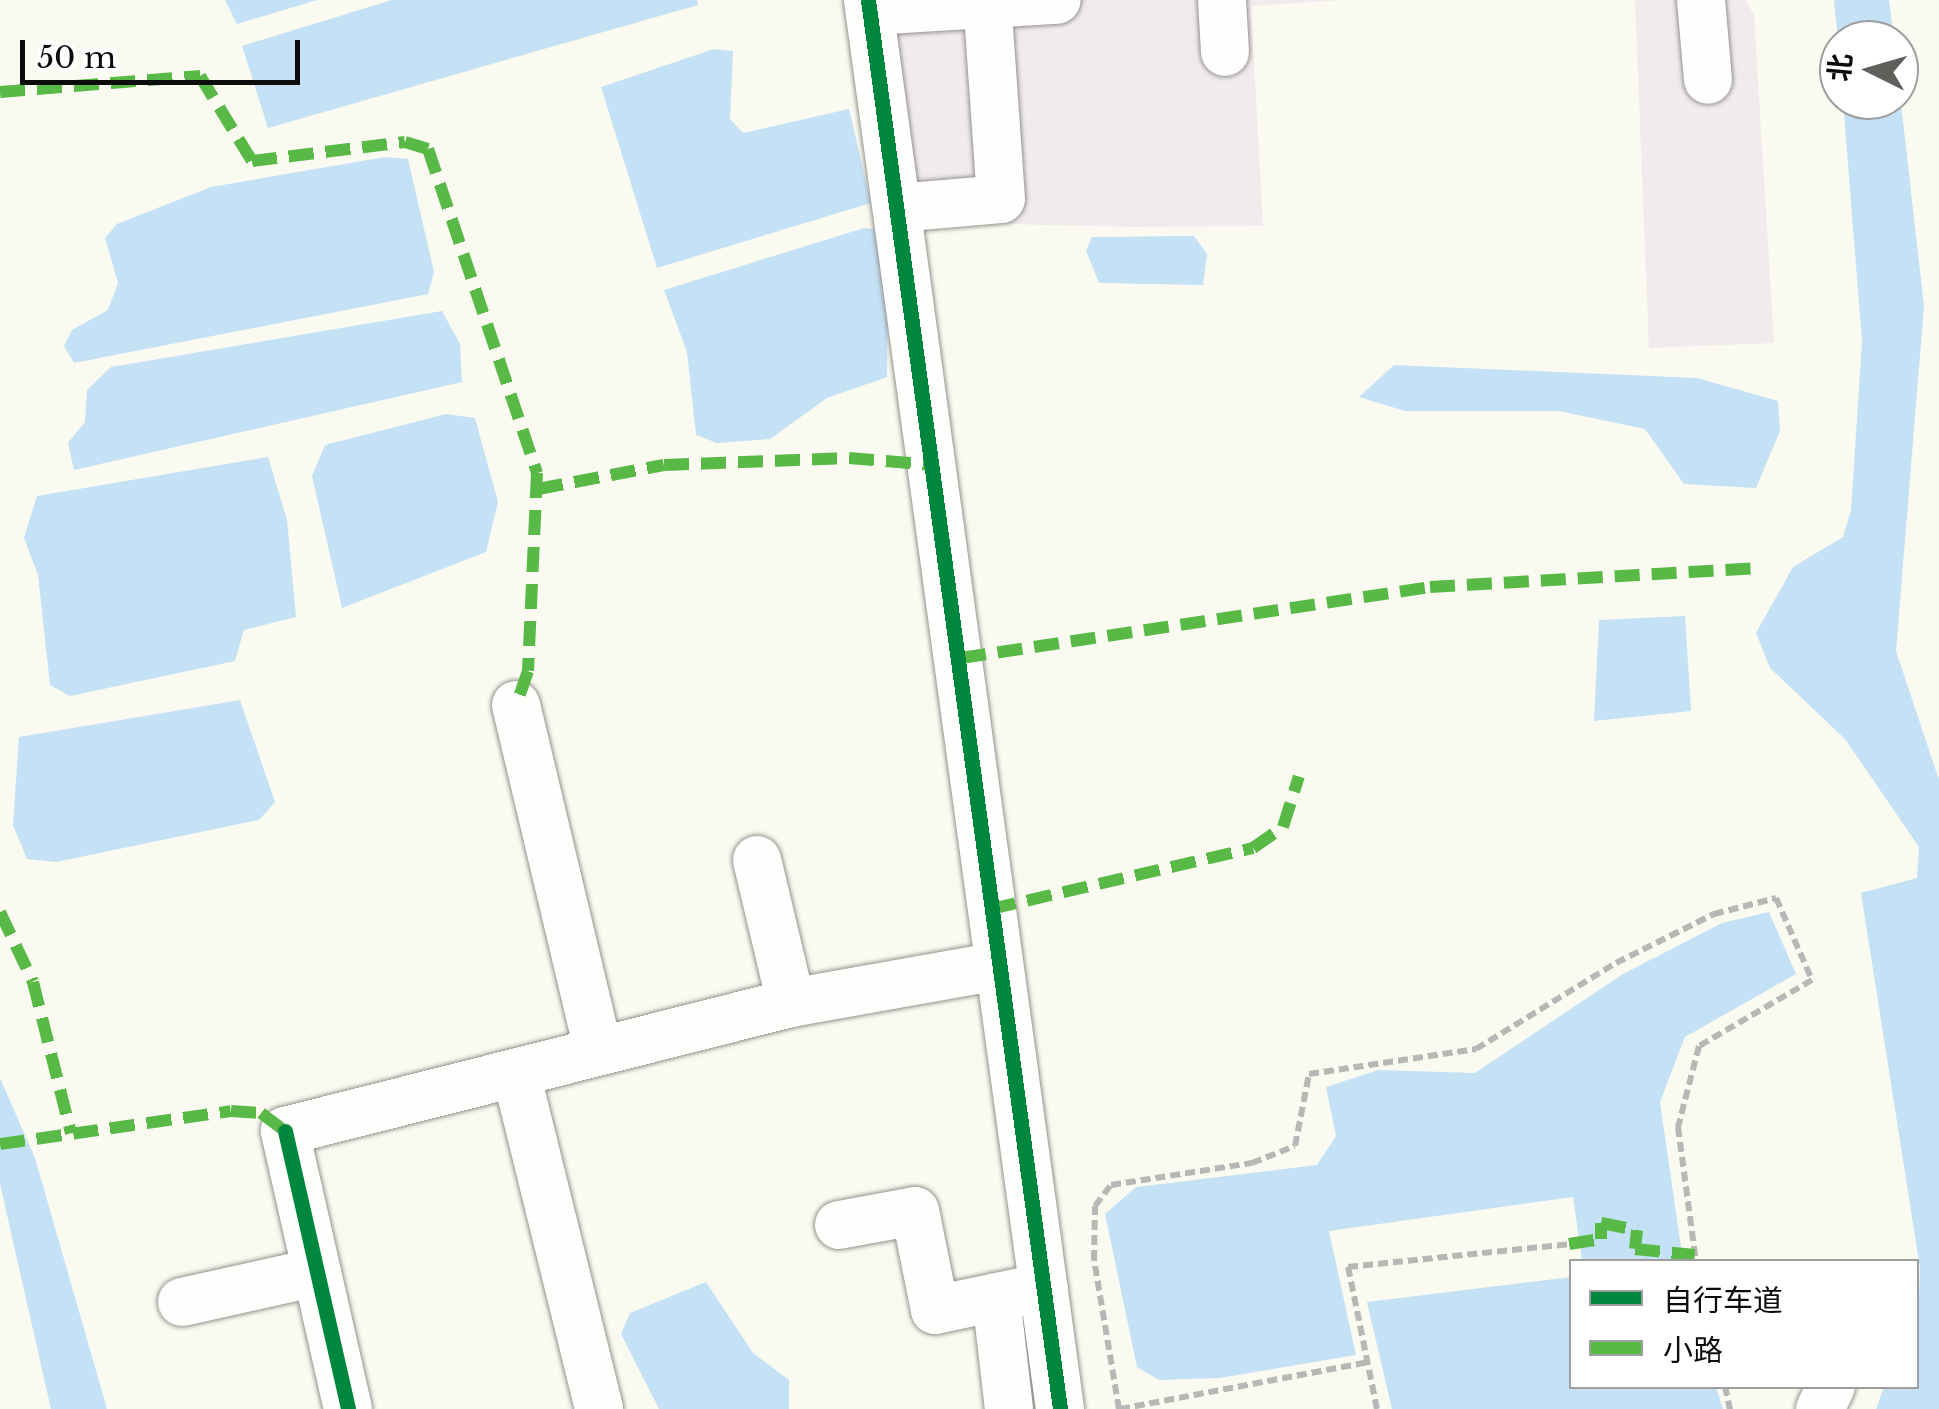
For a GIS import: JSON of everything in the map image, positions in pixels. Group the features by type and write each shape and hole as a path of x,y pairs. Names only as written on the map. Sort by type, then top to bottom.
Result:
{"street":[{"path":"1058,0 869,6 1060,1409"},
{"path":"1222,0 1225,52"},
{"path":"1701,0 1708,80"},
{"path":"897,208 1002,199 987,2"},
{"path":"516,705 598,1048"},
{"path":"757,860 791,1003"},
{"path":"348,1409 284,1130 516,1073 598,1048 791,1003 998,966"},
{"path":"516,1073 599,1409"},
{"path":"839,1225 916,1211 935,1310 1044,1288"},
{"path":"182,1302 317,1272"},
{"path":"996,1297 1009,1409"}],"path":[{"path":"1368,1362 1119,1409 1094,1260 1095,1206 1111,1184 1252,1163 1295,1146 1309,1074 1476,1048 1616,963 1714,914 1776,898 1812,980 1699,1046 1678,1127 1696,1259"},
{"path":"1377,1409 1348,1267 1569,1244"}],"shaded area":[{"path":"886,0 1345,0 1251,6 1263,226 1132,227 916,222"},
{"path":"1635,0 1745,0 1754,15 1774,343 1649,348"}],"water":[{"path":"225,0 317,0 237,24"},
{"path":"392,0 697,0 698,5 268,128 242,46"},
{"path":"1834,0 1889,0 1892,20 1836,20"},
{"path":"714,49 733,51 730,119 743,133 849,109 871,203 657,268 601,87"},
{"path":"1845,120 1903,120 1924,306 1896,651 1939,780 1939,1409 1876,1409 1883,1389 1919,1389 1920,1268 1861,893 1917,878 1919,847 1845,739 1770,668 1756,633 1793,567 1843,537 1851,510 1862,342"},
{"path":"385,157 408,159 434,272 428,294 74,363 64,346 72,330 108,310 118,283 105,238 117,224 211,187"},
{"path":"864,228 882,230 888,261 887,377 827,398 770,439 717,443 696,435 687,352 664,290"},
{"path":"1194,236 1207,254 1203,285 1099,283 1086,251 1092,237"},
{"path":"442,311 460,344 462,382 74,470 68,443 85,422 87,390 111,367"},
{"path":"1394,365 1697,378 1778,401 1780,431 1756,488 1684,484 1645,429 1559,411 1405,411 1359,397"},
{"path":"446,414 475,418 498,502 486,552 342,608 312,476 325,445"},
{"path":"268,457 287,520 296,617 244,630 235,661 70,696 50,685 38,575 24,538 37,496"},
{"path":"1685,616 1691,711 1594,721 1599,620"},
{"path":"240,700 275,802 259,820 56,862 27,859 13,825 19,737"},
{"path":"1769,912 1796,974 1685,1037 1660,1102 1683,1259 1582,1259 1573,1197 1329,1231 1356,1355 1220,1378 1159,1380 1137,1367 1105,1214 1136,1187 1317,1165 1336,1136 1326,1087 1378,1070 1475,1073 1623,974 1722,923"},
{"path":"0,1078 35,1158 107,1409 51,1409 0,1184"},
{"path":"1569,1277 1569,1389 1717,1389 1723,1409 1392,1409 1367,1302"},
{"path":"706,1282 753,1353 789,1380 789,1409 659,1409 621,1334 630,1313"}],"marked path":[{"path":"0,92 200,76 252,161 405,142 428,149 537,473 528,671 516,705"},
{"path":"538,489 664,465 849,458 934,465"},
{"path":"961,658 1430,587 1755,568"},
{"path":"991,909 1253,848 1283,827 1299,776"},
{"path":"0,912 33,982 71,1133"},
{"path":"0,1144 231,1111 261,1113 285,1131"},
{"path":"1569,1244 1601,1239 1601,1223 1637,1230 1635,1249 1695,1255"}],"cycle path":[{"path":"868,0 1060,1409"},
{"path":"285,1131 348,1409"}]}
